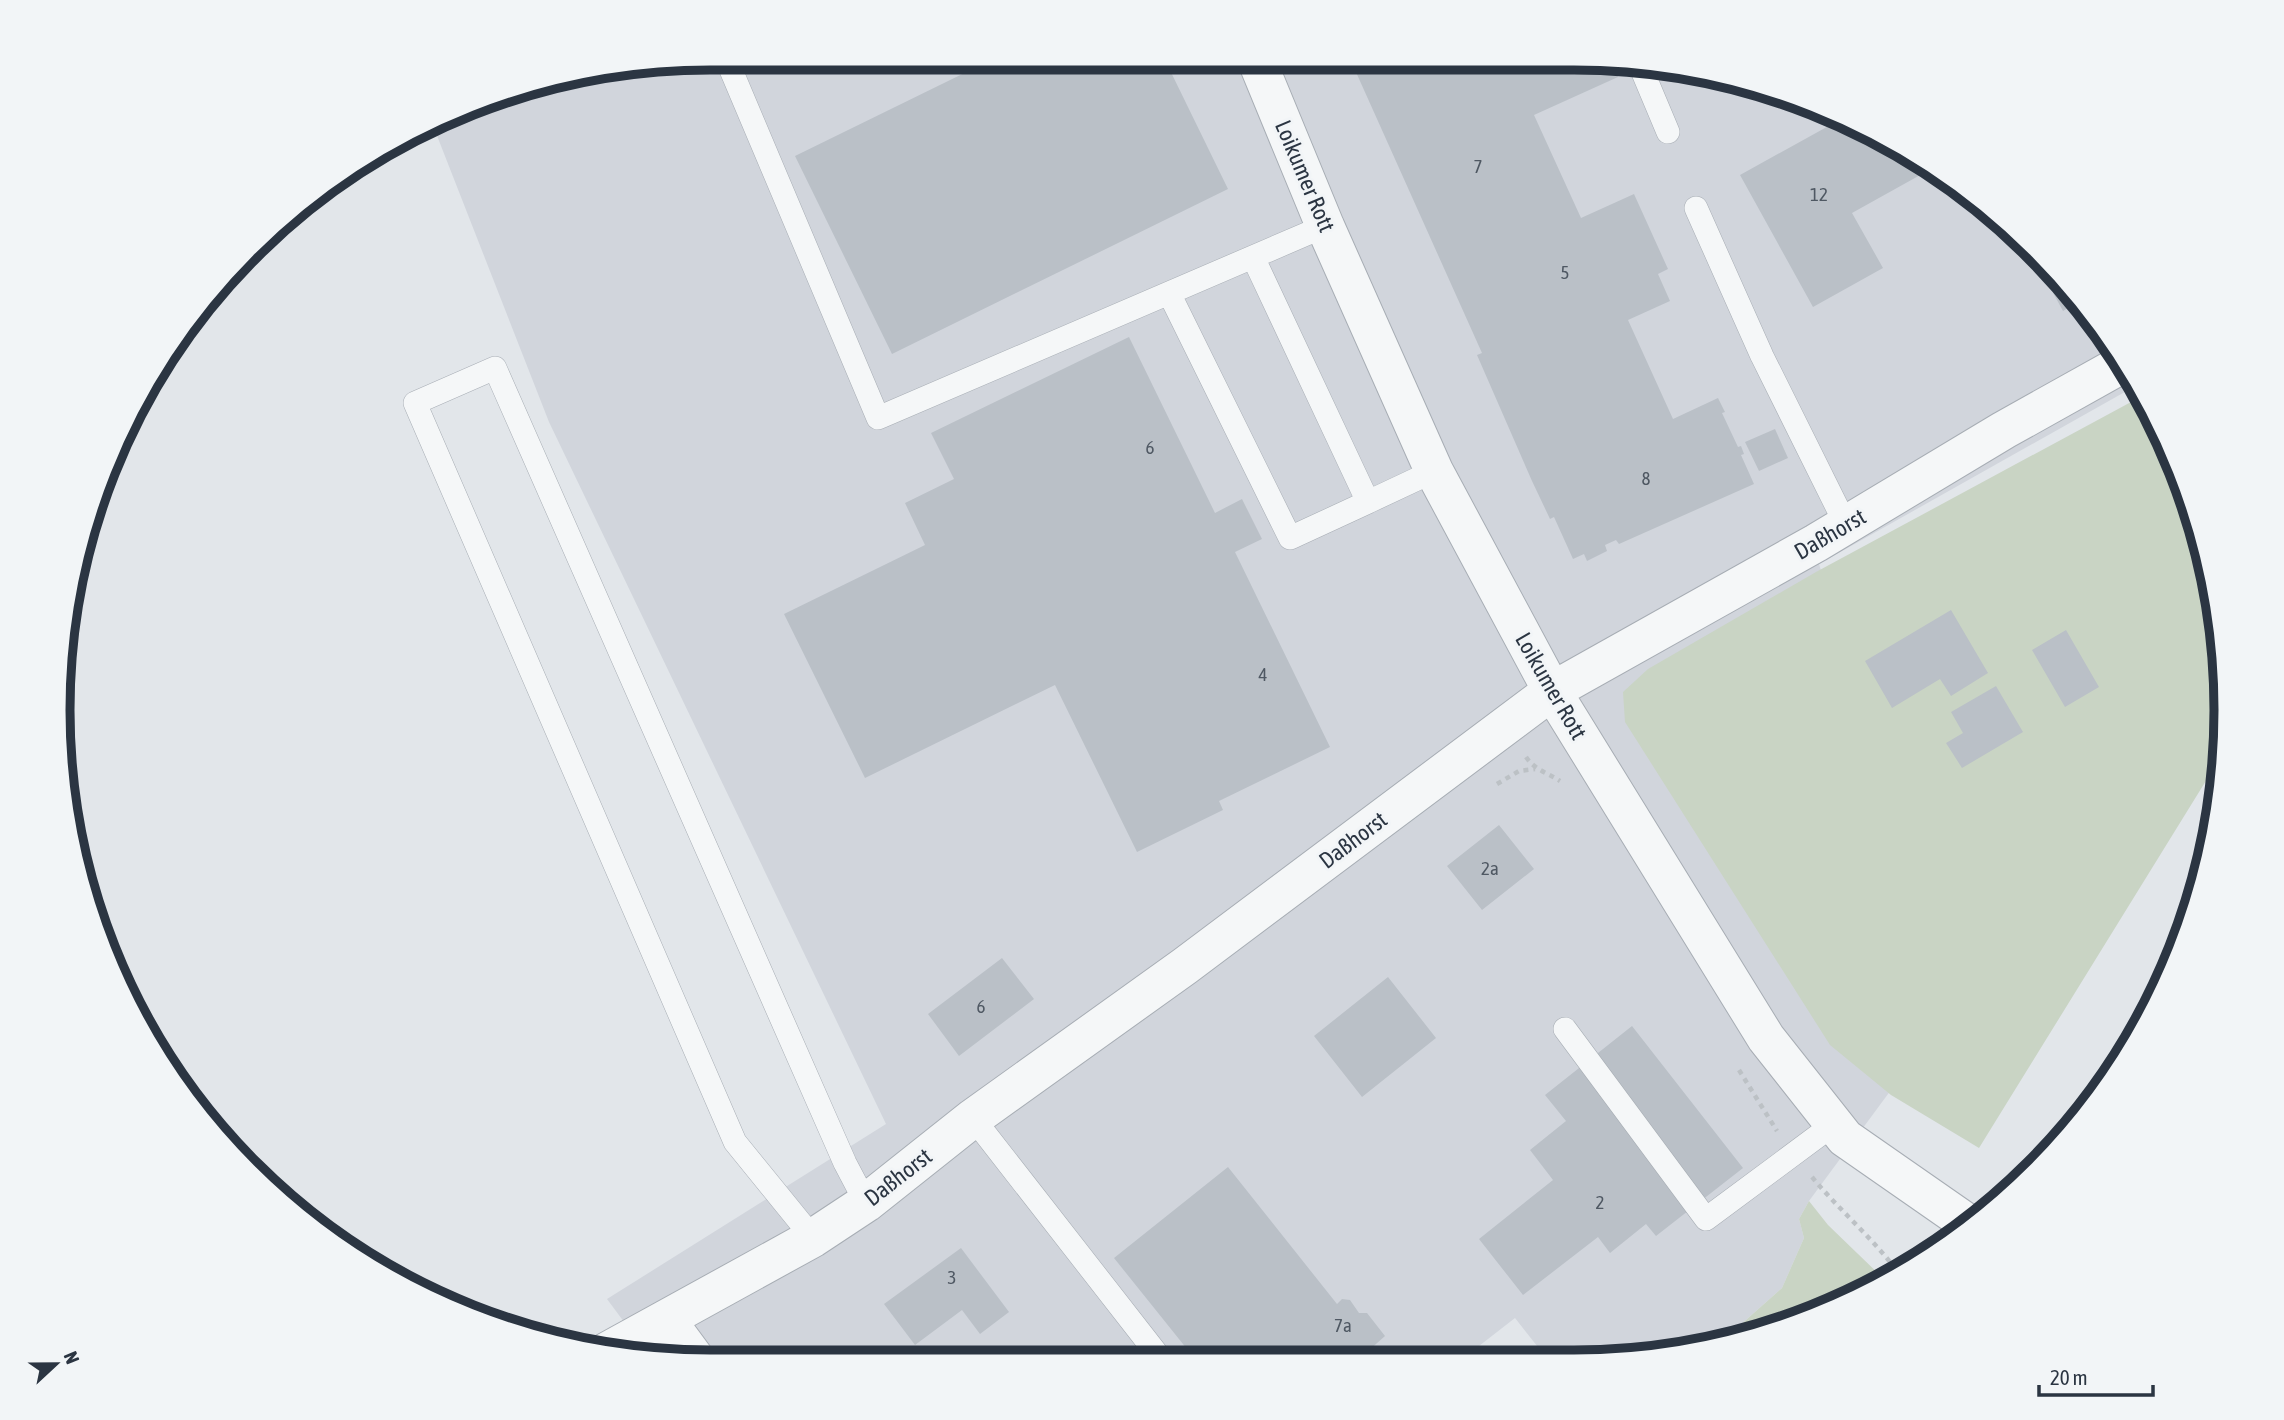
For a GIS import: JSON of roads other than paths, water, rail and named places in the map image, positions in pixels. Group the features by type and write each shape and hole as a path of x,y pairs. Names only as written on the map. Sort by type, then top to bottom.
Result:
{"street":[{"name":"Loikumer Rott","path":"1261,70 1325,226 1434,471 1552,691 1766,1038 1845,1138 1962,1219"},
{"name":"Daßhorst","path":"620,1344 813,1238 866,1203 973,1118 1179,970 1552,691 1846,525 2004,430 2115,368"},
{"path":"666,1319 688,1349"}],"lane":[{"path":"731,70 878,418 1325,226"},
{"path":"1643,74 1668,132"},
{"path":"1696,208 1762,356 1846,525"},
{"path":"1254,257 1368,502"},
{"path":"1169,293 1290,538 1434,471"},
{"path":"813,1238 735,1142 415,403 495,368 828,1125 866,1203"},
{"path":"1565,1029 1706,1219 1834,1124"},
{"path":"973,1118 1154,1350"}]}
